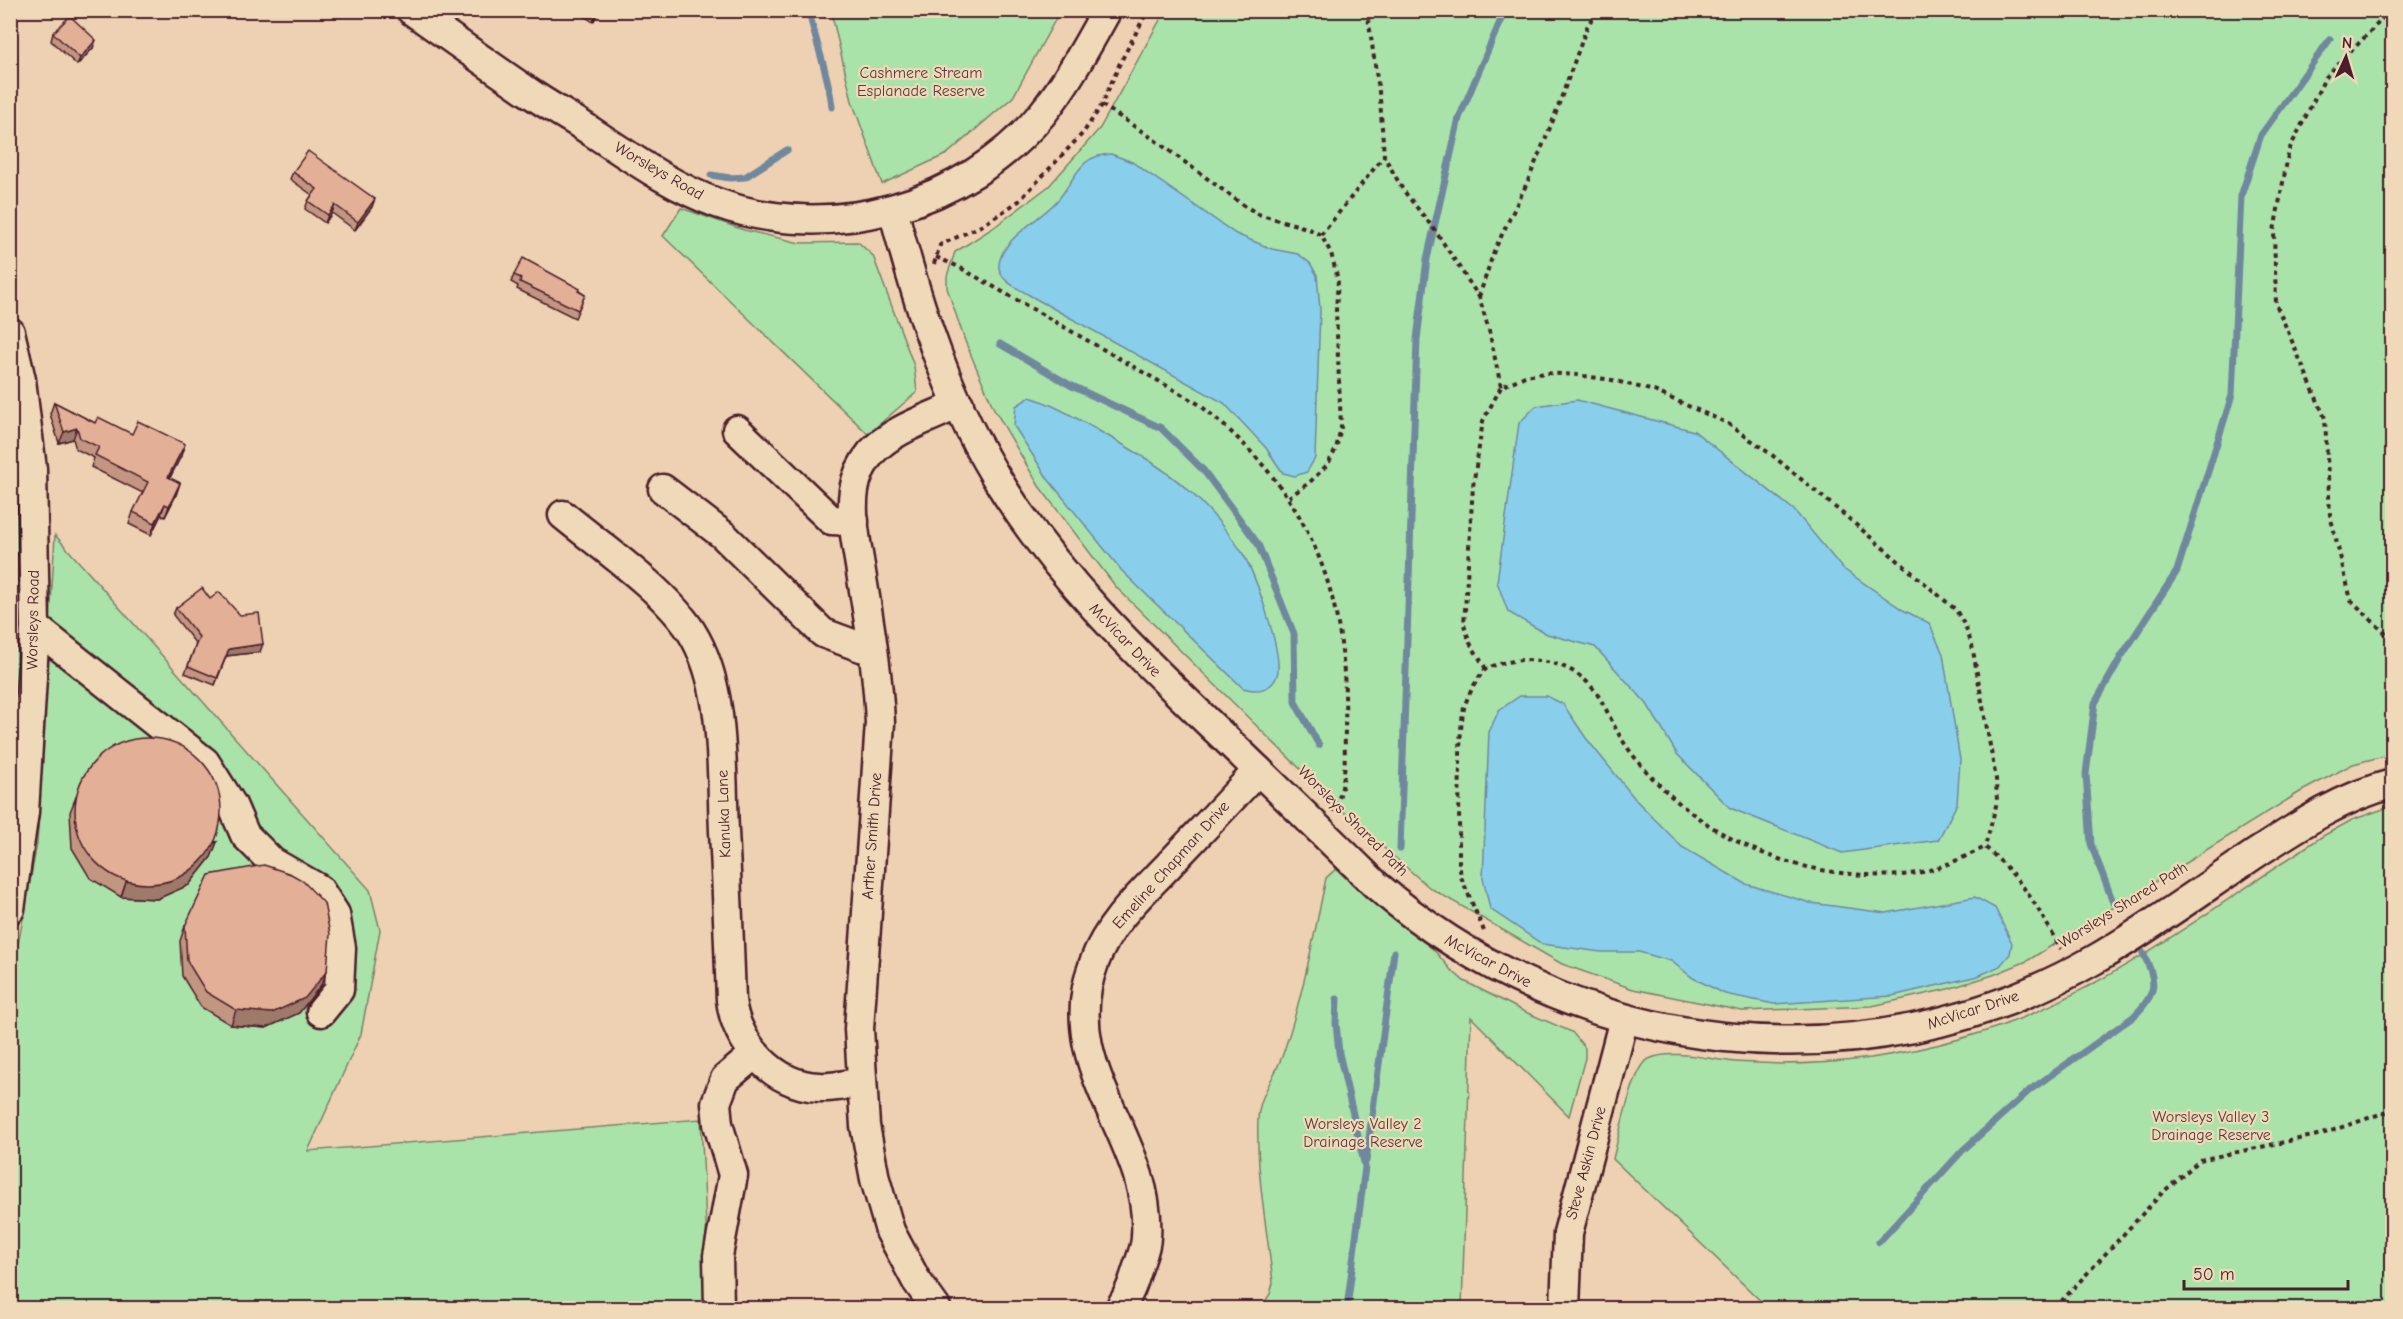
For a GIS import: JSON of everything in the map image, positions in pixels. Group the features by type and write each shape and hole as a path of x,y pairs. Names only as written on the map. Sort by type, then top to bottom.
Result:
{"street":[{"name":"Worsleys Road","path":"411,10 532,94 676,184 717,203 773,217 815,219 853,217 893,209 929,197 988,164 1015,142 1042,114 1061,88 1107,10"},
{"name":"McVicar Drive","path":"893,209 907,266 924,320 958,404 1003,489 1036,538 1100,616 1376,885 1410,914 1442,936 1513,977 1577,1004 1624,1019 1708,1036 1799,1041 1880,1035 1955,1018 1993,1006 2073,971 2113,949 2308,820 2352,797 2392,784"},
{"name":"Worsleys Road","path":"10,332 21,380 32,469 36,627 24,812 10,909"},
{"name":"Arther Smith Drive","path":"936,1308 916,1280 890,1231 873,1168 865,1126 859,1029 880,723 878,688 854,521 854,492 858,474 873,451 900,432 958,404"},
{"path":"737,430 831,520 854,521"},
{"path":"663,489 723,535 823,633 861,647 872,647"},
{"name":"Kanuka Lane","path":"563,515 649,586 678,614 704,655 716,706 722,760 733,1012 737,1027 754,1053 776,1073 795,1082 819,1087 861,1083"},
{"path":"36,627 205,762 232,806 245,835 272,862 319,889 335,914 341,948 339,990 321,1012"},
{"name":"Emeline Chapman Drive","path":"1120,1308 1130,1294 1146,1238 1143,1191 1091,1062 1083,1014 1086,989 1093,963 1122,914 1258,770"},
{"name":"Steve Askin Drive","path":"1564,1308 1568,1233 1624,1019"},
{"path":"719,1308 718,1256 733,1175 718,1124 716,1103 725,1079 754,1053"}],"path":[{"path":"932,273 940,245 983,225 1019,201 1083,133 1102,105 1119,65 1148,10"},
{"path":"1367,10 1380,99 1384,156 1403,190 1434,229 1479,297 1489,330 1501,387"},
{"path":"1479,297 1494,251 1527,183 1587,27 1597,10"},
{"path":"2391,10 2325,78 2289,150 2274,231 2276,303 2325,418 2330,515 2351,600 2392,639"},
{"path":"1102,105 1250,209 1274,220 1307,228 1321,235 1331,253 1338,280 1336,311 1341,427 1336,449 1328,464 1309,483 1289,497"},
{"path":"1321,235 1384,156"},
{"path":"936,257 959,267 1197,403 1241,441 1289,497 1330,589 1342,643 1346,700 1343,773 1338,800"},
{"path":"1484,926 1461,877 1459,807 1461,729 1464,705 1471,690 1486,669 1514,661 1539,660 1564,666 1582,678 1598,695 1623,741 1647,772 1678,804 1710,827 1756,851 1801,866 1839,874 1887,876 1920,873 1951,863 1985,847 1997,802 1996,779 1972,645 1956,610 1772,455 1727,423 1654,390 1612,380 1546,373 1525,376 1501,387 1483,421 1473,486 1464,603 1464,625 1470,643 1486,669"},
{"name":"Worsleys Shared Path","path":"1324,807 1335,820"},
{"path":"1985,847 2024,886 2058,943"},
{"path":"2055,1308 2162,1193 2200,1160 2322,1134 2392,1110"}],"green space":[{"name":"Cashmere Stream Esplanade Reserve","path":"831,10 1060,11 1013,97 947,154 882,184 852,101"},
{"path":"1165,11 2392,11 2392,754 2353,764 2300,792 2027,961 1993,975 1948,989 1872,1006 1742,1011 1633,989 1562,964 1430,888 1355,823 1116,587 1039,486 994,409 965,341 947,288 947,276 955,252 993,228 1049,186 1100,128"},
{"path":"681,208 744,230 800,243 858,242 873,256 914,366 917,392 868,434 663,236"},
{"path":"11,378 35,627 11,909"},
{"path":"55,535 370,890 380,930 361,1034 308,1151 701,1119 710,1308 11,1308 11,982 37,844"},
{"name":"Worsleys Valley 3 Drainage Reserve","path":"2392,806 2392,1308 1768,1308 1613,1159 1637,1075 1649,1059 1658,1056 1680,1055 1746,1063 1837,1062 1913,1050 1996,1028 2036,1012 2111,974 2183,930 2323,836 2352,820"},
{"name":"Worsleys Valley 2 Drainage Reserve","path":"1336,869 1376,906 1434,950 1464,981 1523,1011 1572,1032 1585,1048 1585,1058 1569,1116 1471,1017 1462,1308 1261,1308 1270,1294 1273,1283 1260,1180 1259,1110 1281,1060 1291,1030 1308,965 1326,878"}],"water":[{"path":"1111,154 1132,162 1236,234 1272,249 1298,254 1310,263 1317,275 1320,309 1315,458 1307,472 1295,476 1283,473 1266,448 1224,403 1029,295 1011,284 1000,273 1000,258 1012,240 1055,203 1085,163 1097,156"},
{"path":"1030,397 1065,412 1152,462 1189,490 1223,526 1248,564 1267,615 1278,666 1277,676 1271,685 1258,690 1243,688 1122,571 1048,479 1014,426 1016,406"},
{"path":"1577,400 1694,431 1794,510 1842,568 1903,610 1929,623 1943,654 1960,760 1957,804 1938,840 1842,853 1730,808 1677,754 1647,704 1595,647 1547,634 1508,612 1497,582 1519,423 1536,406"},
{"path":"1520,696 1547,696 1563,704 1586,738 1636,800 1682,847 1746,884 1811,903 1886,913 1975,897 1995,908 2012,943 2010,954 2000,966 1978,976 1892,996 1774,1004 1725,994 1693,978 1671,961 1639,952 1601,952 1542,944 1490,909 1483,878 1489,732 1499,710"}],"building":[{"path":"70,16 96,40 80,58 53,33"},
{"path":"308,151 375,199 358,222 335,205 328,215 308,201 317,189 293,172"},
{"path":"523,258 580,289 578,291 585,295 578,310 520,282 521,278 514,275"},
{"path":"54,402 95,423 98,417 132,434 138,421 185,444 168,477 180,483 169,506 165,504 155,523 133,512 148,482 95,455 99,447 80,438 77,428 64,432"},
{"path":"202,588 210,599 219,592 240,615 259,613 263,644 229,649 217,678 188,666 199,637 176,608"},
{"path":"148,738 176,744 188,750 199,760 209,771 215,783 221,811 215,839 209,851 199,862 188,872 176,878 148,884 120,878 108,872 97,862 87,851 81,839 75,811 81,783 87,771 97,760 108,750 120,744"},
{"path":"264,865 302,880 324,903 330,934 327,971 305,998 272,1013 236,1010 206,992 187,961 185,926 209,875"}],"waterway":[{"path":"809,10 832,107"},
{"path":"1400,849 1417,339 1427,259 1459,118 1505,10"},
{"path":"2113,902 2091,844 2086,774 2095,703 2121,657 2177,571 2232,395 2241,196 2261,135 2330,39"},
{"path":"711,175 730,178 745,177 787,150"},
{"path":"1000,344 1070,385 1161,428 1204,471 1258,544 1294,634 1295,702 1319,745"},
{"path":"1366,1161 1394,952"},
{"path":"1879,1242 1963,1150 2030,1090 2141,1009 2153,987 2151,972 2143,953"},
{"path":"1337,999 1336,1023 1339,1053 1365,1167 1347,1308"}]}
